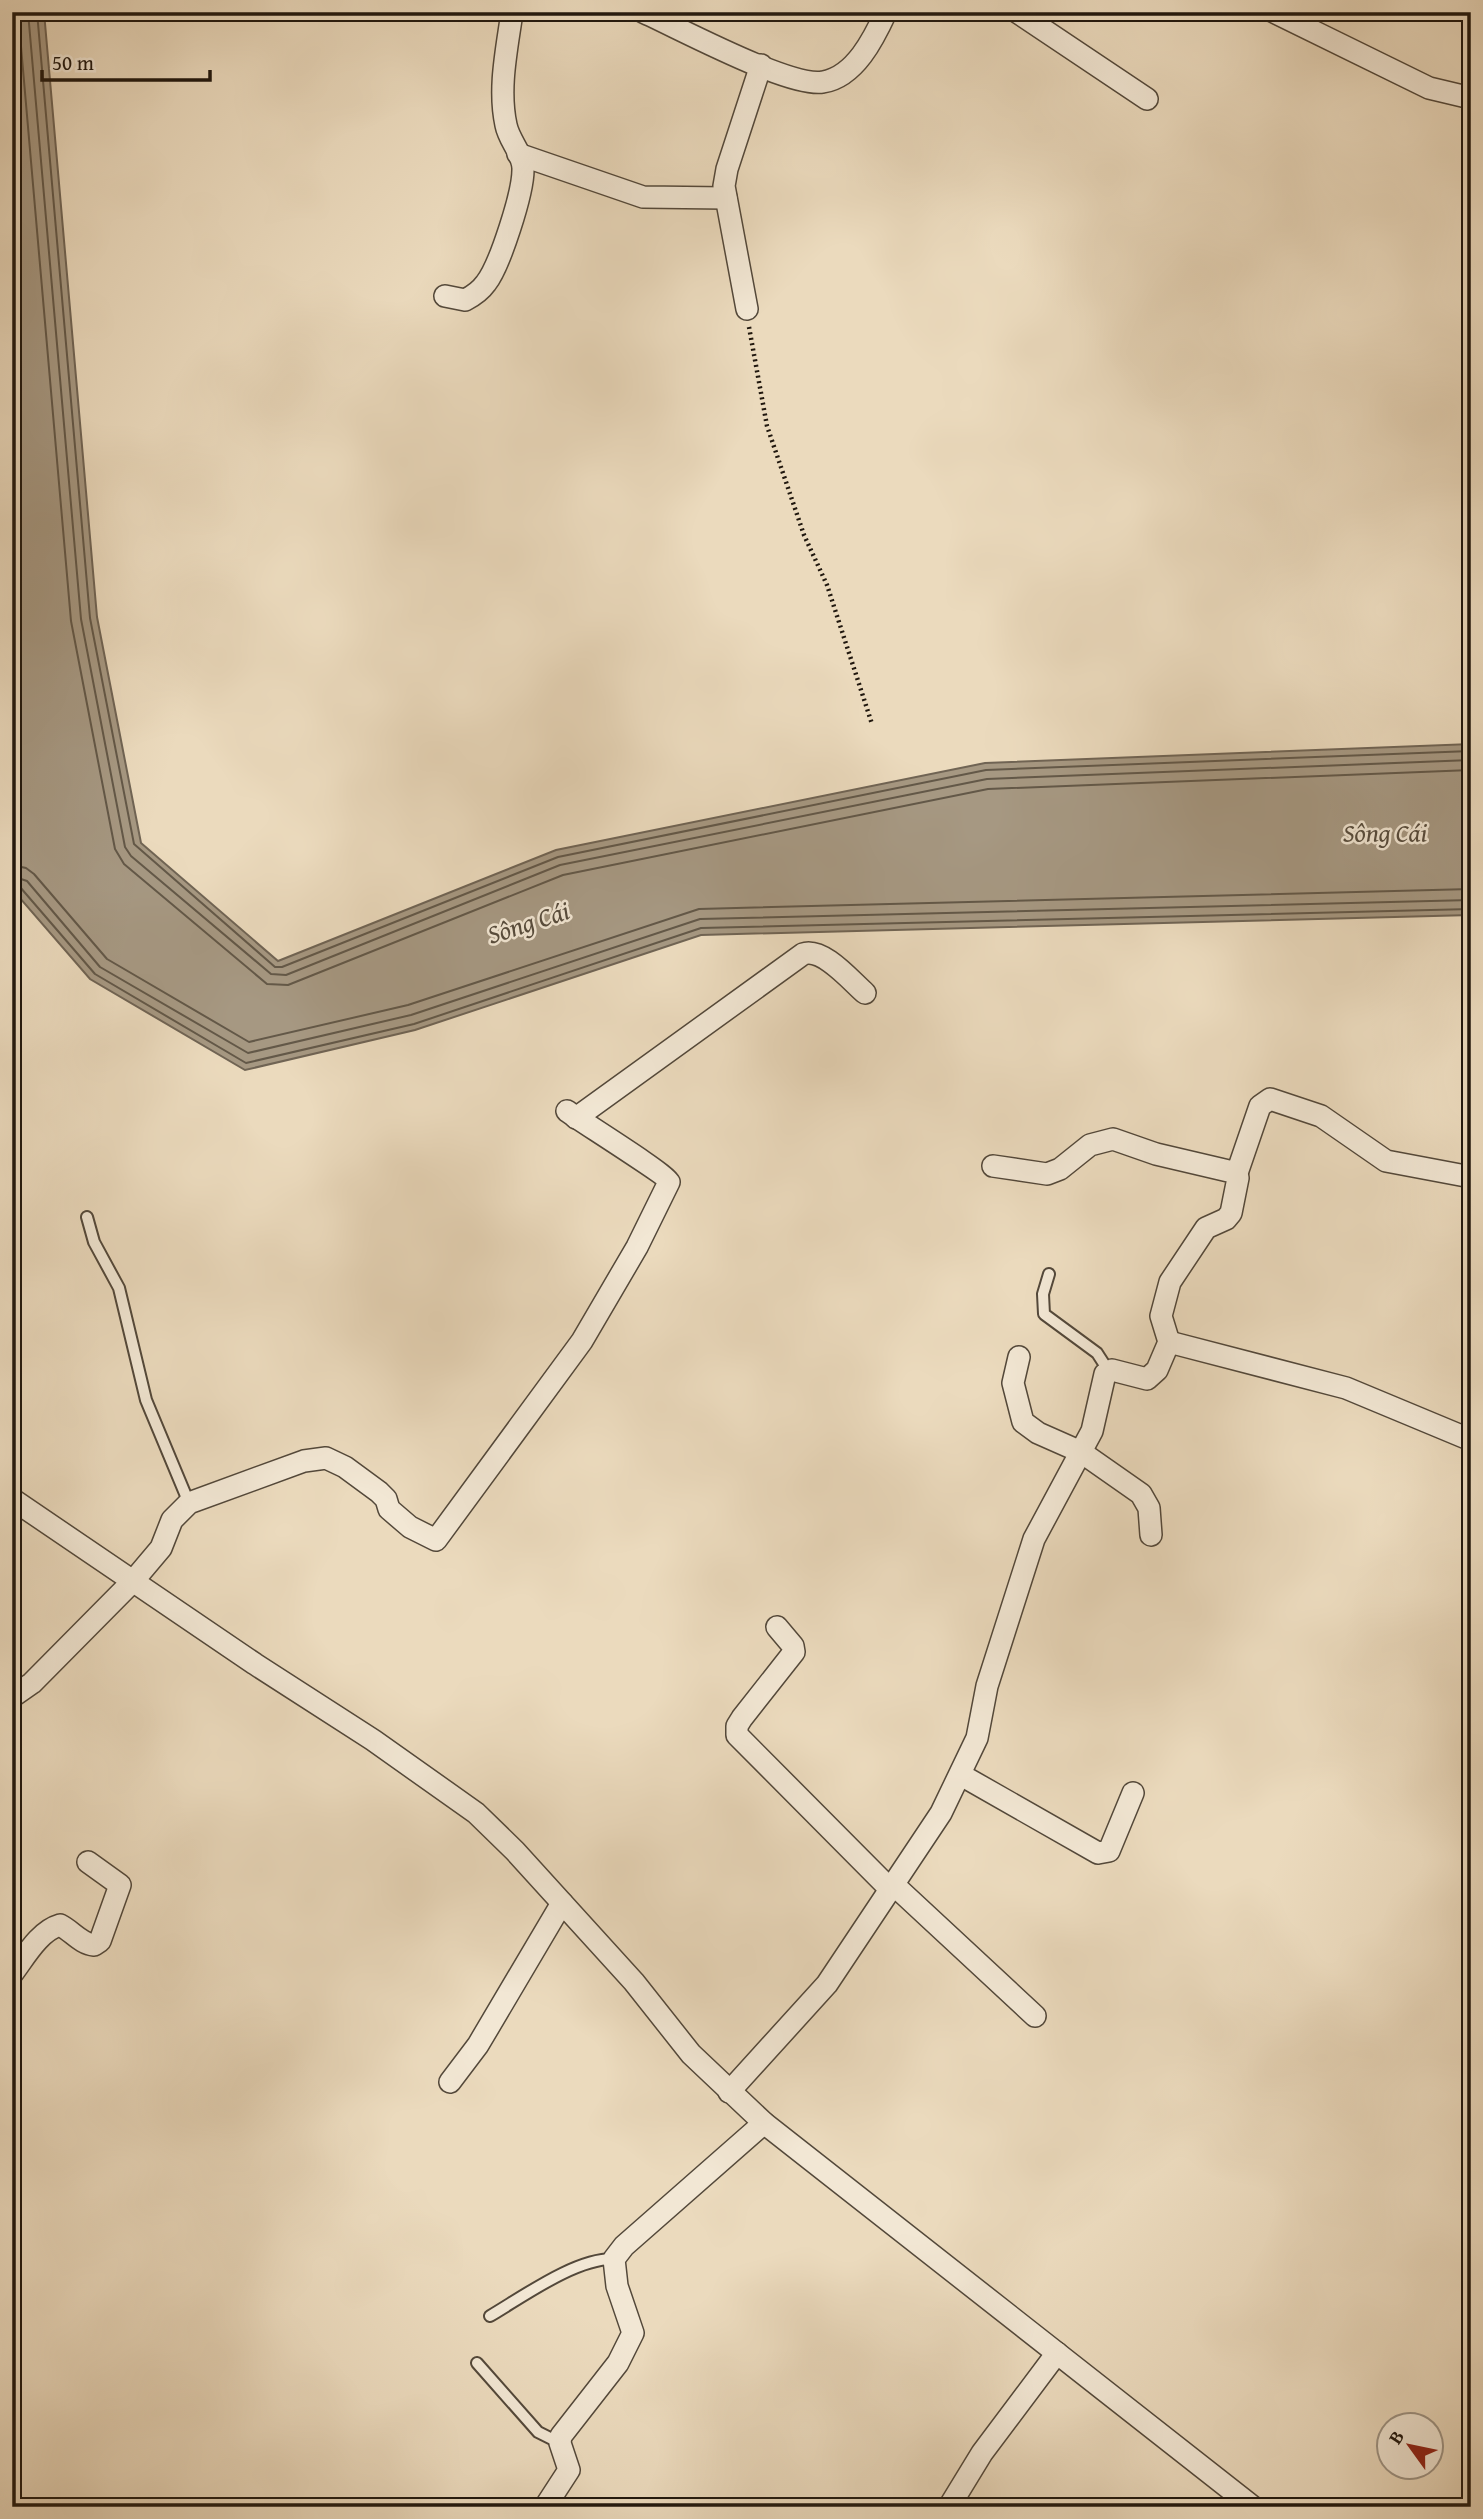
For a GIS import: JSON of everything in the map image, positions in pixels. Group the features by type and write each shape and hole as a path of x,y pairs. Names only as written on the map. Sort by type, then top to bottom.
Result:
{"street":[{"path":"445,296 465,300 489,278 513,217 523,180 524,167 506,128 503,108 504,67 512,12"},
{"path":"643,12 805,82 825,82 854,64 864,52 886,12"},
{"path":"1017,12 1147,99"},
{"path":"1275,12 1429,88 1471,98"},
{"path":"747,309 726,198 727,169 761,65"},
{"path":"518,154 643,197 726,198"},
{"path":"12,1697 32,1683 134,1580 161,1548 172,1520 189,1503 304,1461 326,1458 345,1467 379,1492 386,1499 389,1508 410,1527 436,1540 582,1341 637,1247 669,1182 652,1166 630,1156 571,1114 803,954 815,954 827,961 865,993"},
{"path":"729,2092 827,1984 942,1813 977,1738 987,1686 1034,1539 1092,1431 1108,1370 1147,1379 1152,1377 1169,1342 1161,1316 1170,1282 1206,1228 1226,1219 1231,1213 1237,1173 1259,1106 1270,1099 1321,1116 1386,1161 1471,1177"},
{"path":"993,1166 1046,1174 1060,1169 1090,1145 1112,1139 1156,1154 1237,1173"},
{"path":"1169,1342 1346,1388 1471,1440"},
{"path":"1019,1357 1013,1383 1023,1422 1038,1433 1081,1452 1141,1494 1149,1508 1151,1535"},
{"path":"12,1499 447,1791 515,1852 634,1982 691,2054 729,2092 764,2123 1253,2507"},
{"path":"777,1627 793,1646 794,1652 742,1718 737,1726 737,1734 892,1887 1035,2016"},
{"path":"961,1775 1098,1853 1109,1851 1133,1793"},
{"path":"12,1974 38,1940 54,1927 60,1925 68,1929 87,1945 100,1941 120,1885 88,1862"},
{"path":"450,2082 478,2045 562,1903"},
{"path":"545,2507 569,2470 560,2443 566,2429 618,2363 633,2333 617,2286 614,2259 624,2246 764,2123"},
{"path":"949,2507 982,2453 1057,2353"}],"lane":[{"path":"87,1217 94,1242 118,1289 146,1400 189,1503"},
{"path":"1049,1274 1043,1294 1044,1314 1097,1353 1108,1370"},
{"path":"491,2316 561,2275 601,2259 614,2259"},
{"path":"477,2363 538,2432 560,2443"}],"path":[{"path":"747,309 752,356 767,426 804,535 827,585 872,724"}],"water":[{"name":"Sông Cái","path":"12,12 44,12 97,617 141,843 278,961 556,850 985,763 1471,744 1471,915 701,935 415,1030 245,1070 90,979 12,889"}]}
